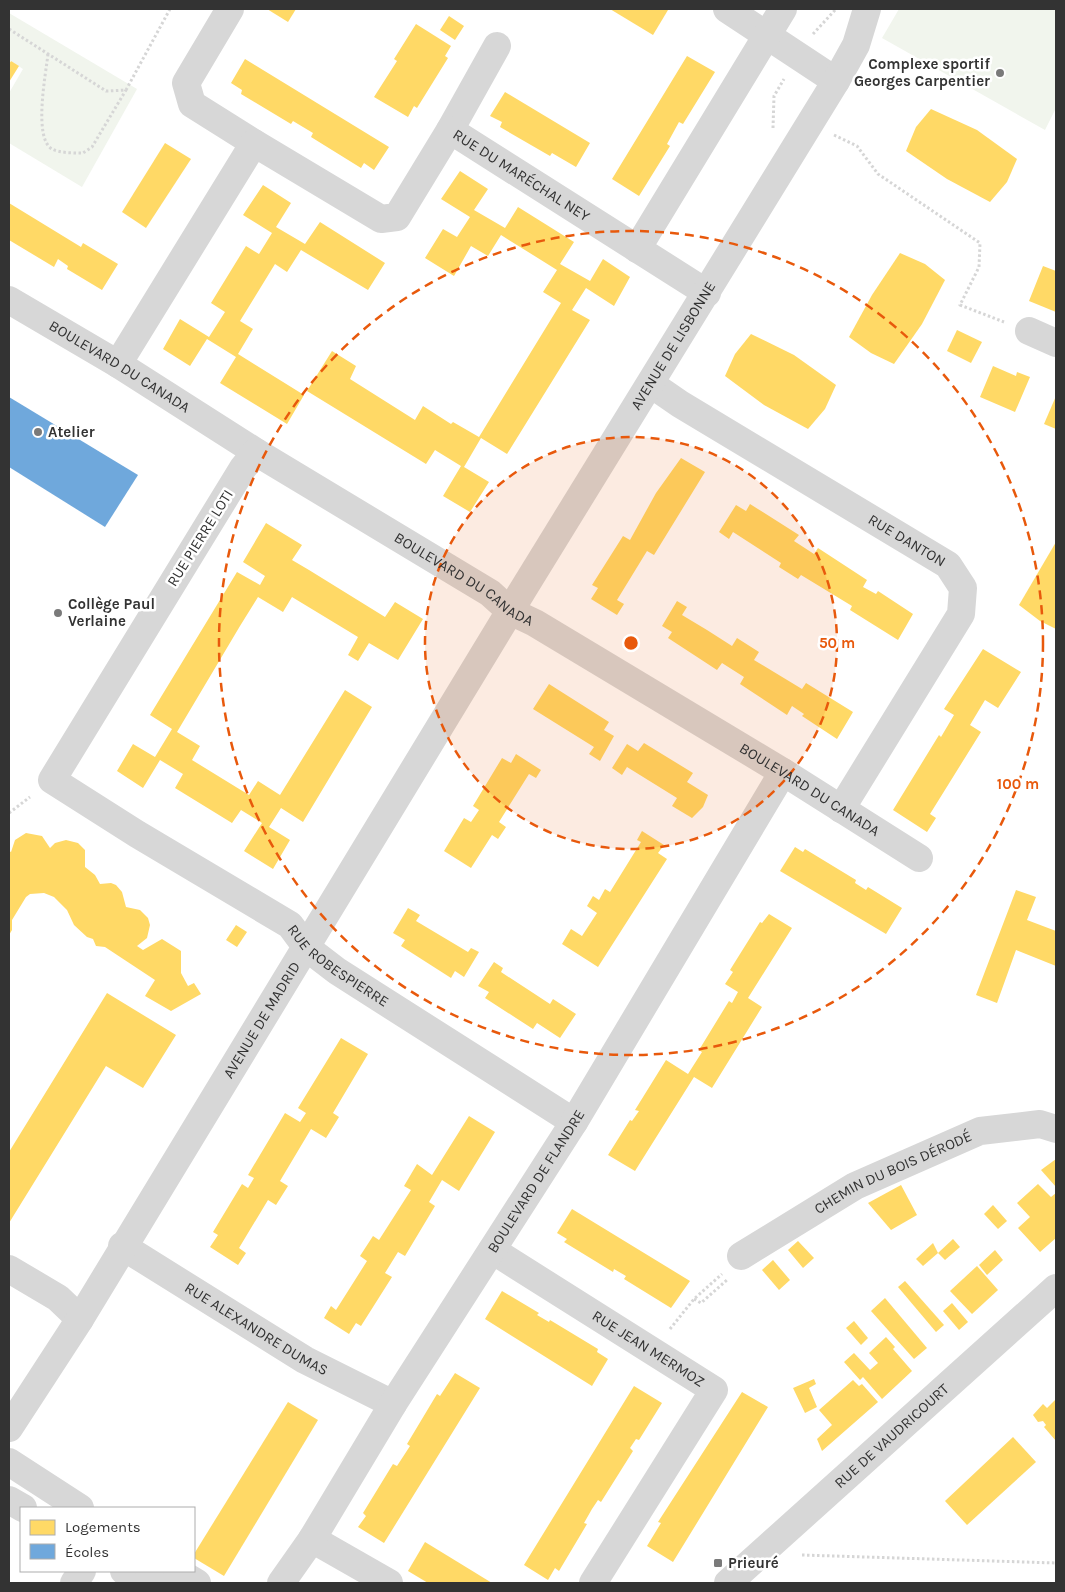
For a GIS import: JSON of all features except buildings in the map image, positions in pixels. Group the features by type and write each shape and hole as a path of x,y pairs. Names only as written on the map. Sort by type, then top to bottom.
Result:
{"street":[{"path":"118,364 254,144 192,104 186,83 230,9"},
{"path":"727,9 768,34 797,57 836,82"},
{"path":"637,249 783,9"},
{"name":"AVENUE DE LISBONNE","path":"510,611 836,82 856,45 867,9"},
{"path":"450,130 498,46"},
{"name":"RUE DU MARÉCHAL NEY","path":"254,144 381,219 398,217 450,130 707,293"},
{"name":"BOULEVARD DU CANADA","path":"9,300 118,364 256,452 490,593 510,611 535,623 783,772 919,858"},
{"path":"1028,331 1056,343"},
{"name":"RUE DANTON","path":"651,384 680,404 948,565 963,588 961,614 841,808"},
{"name":"RUE PIERRE LOTI","path":"52,780 243,468 256,452"},
{"name":"AVENUE DE MADRID","path":"9,1428 80,1319 122,1246 306,948 510,611"},
{"name":"BOULEVARD DE FLANDRE","path":"281,1583 312,1539 393,1404 574,1122 783,772"},
{"name":"RUE ROBESPIERRE","path":"52,780 137,834 290,925 306,948 337,971 574,1122"},
{"name":"CHEMIN DU BOIS DÉRODÉ","path":"741,1256 855,1186 980,1131 1040,1124 1056,1129"},
{"name":"RUE ALEXANDRE DUMAS","path":"122,1246 305,1360 393,1404"},
{"name":"RUE JEAN MERMOZ","path":"492,1250 714,1390 593,1583"},
{"path":"9,1269 58,1298 80,1319"},
{"name":"RUE DE VAUDRICOURT","path":"728,1583 1056,1288"},
{"path":"9,1462 78,1507"},
{"path":"9,1483 47,1507"},
{"path":"9,1500 21,1507"},
{"path":"312,1539 389,1583"},
{"path":"74,1583 81,1572"},
{"path":"126,1572 143,1583"},
{"path":"151,1572 169,1583"},
{"path":"179,1572 197,1583"}],"path":[{"path":"48,54 41,126 44,140 51,148 83,153 92,147 126,90 170,9"},
{"path":"9,29 106,91 126,90"},
{"path":"811,123 857,146 878,174 980,243 979,268 960,305 1028,331"},
{"path":"694,1299 701,1303 742,1267 741,1256"},
{"path":"652,1351 694,1299 741,1256"},
{"path":"792,1555 1056,1563"}],"shaded area":[{"name":"Complexe sportif Georges Carpentier","path":"899,9 1056,9 1056,108 1045,130 882,38"},
{"path":"9,13 137,89 82,187 9,143 9,93 23,69 9,60"}],"place":[{"name":"Complexe sportif Georges Carpentier","path":"1000,73"},
{"name":"Atelier","path":"38,432"},
{"name":"Collège Paul Verlaine","path":"58,613"},
{"name":"Prieuré","path":"718,1563"}]}
